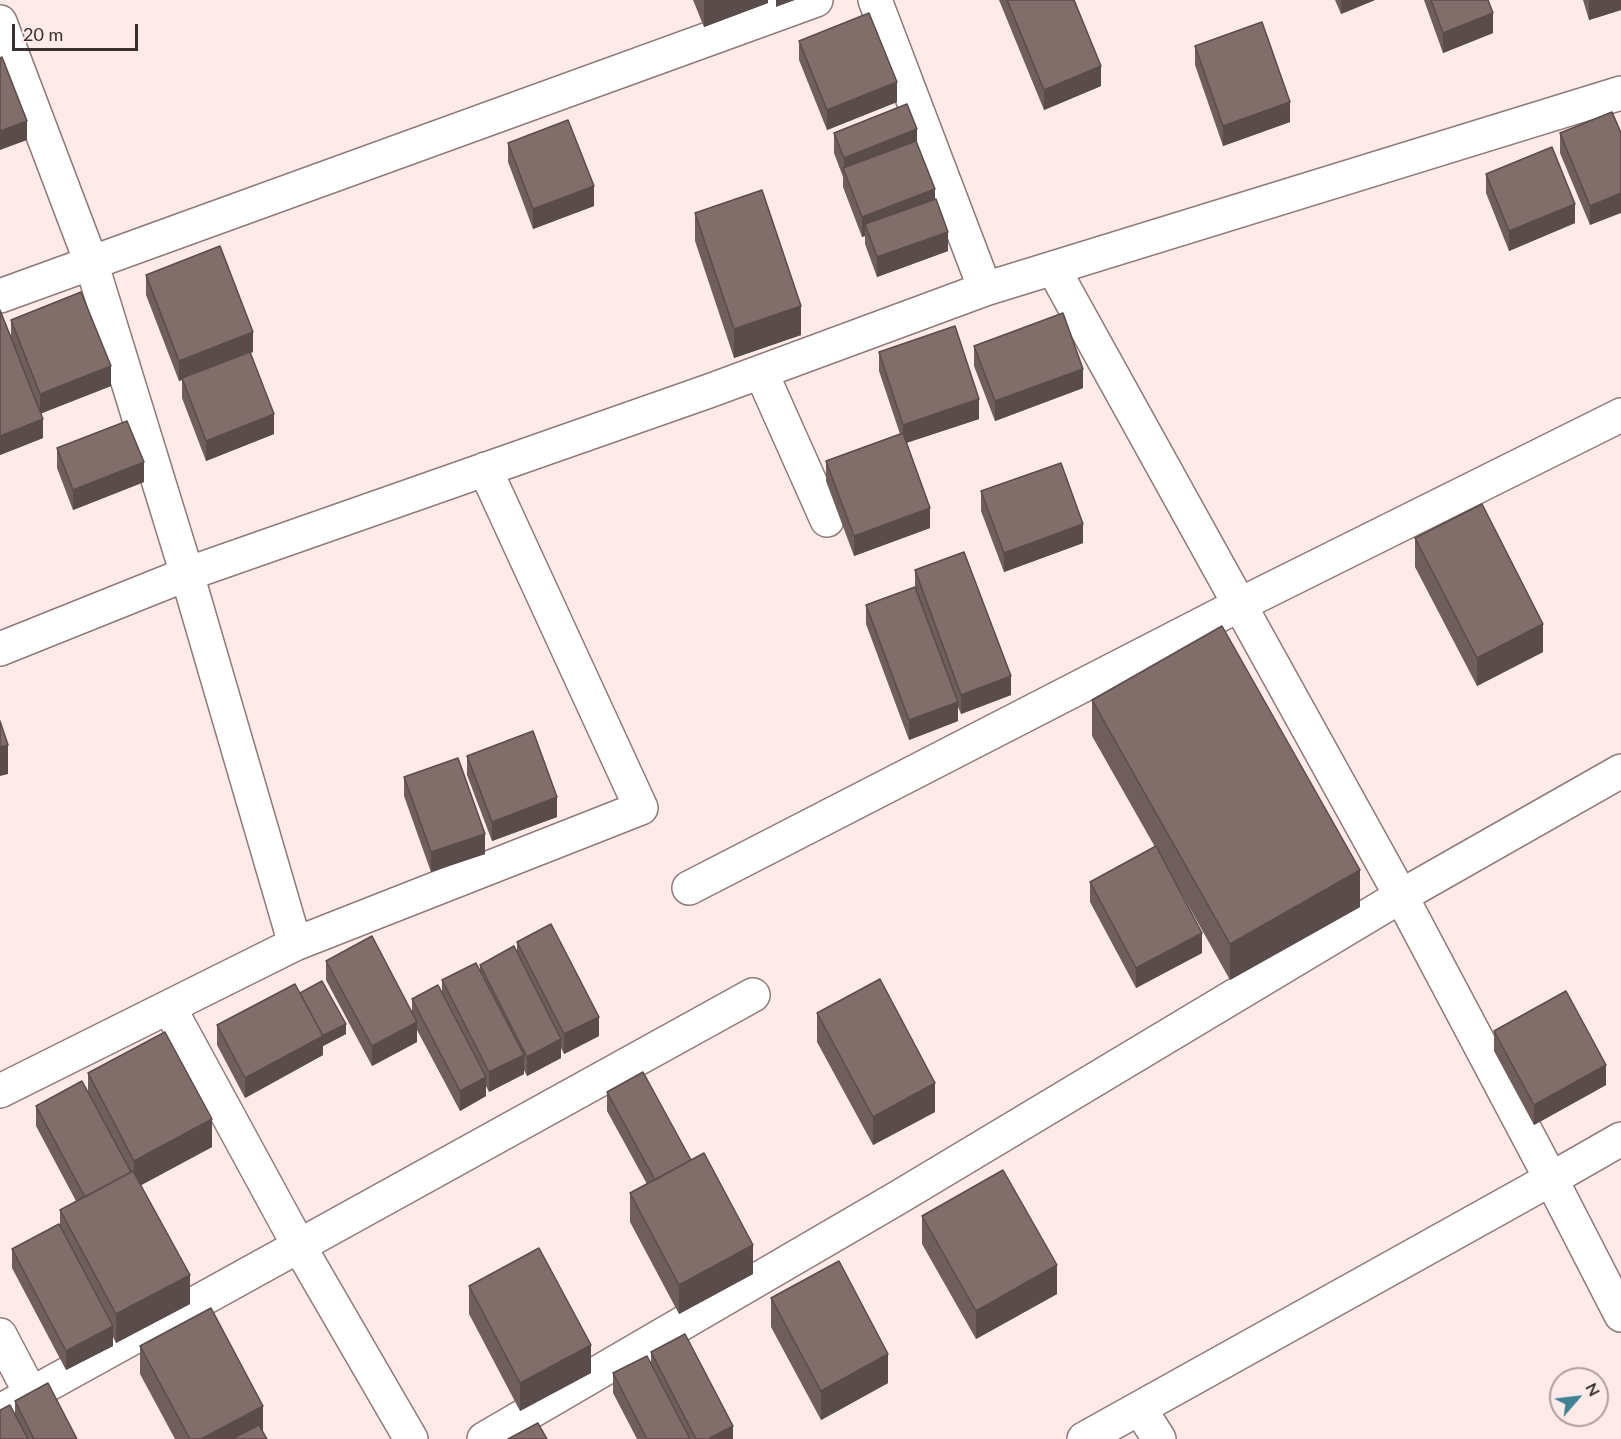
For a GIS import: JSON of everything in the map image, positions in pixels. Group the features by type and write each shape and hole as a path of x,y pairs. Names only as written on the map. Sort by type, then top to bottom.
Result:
{"street":[{"path":"0,296 816,0"},
{"path":"875,0 985,289"},
{"path":"0,22 91,262 187,574 295,944"},
{"path":"0,649 187,574 761,372 985,289 1621,93"},
{"path":"1053,268 1401,896 1621,1315"},
{"path":"761,372 827,520"},
{"path":"689,888 1241,604 1621,415"},
{"path":"0,1091 295,944 641,808 485,469"},
{"path":"484,1439 899,1197 1401,896 1621,771"},
{"path":"0,1411 753,995"},
{"path":"169,1007 299,1246 411,1439"},
{"path":"1084,1439 1621,1139"},
{"path":"0,1335 31,1394"},
{"path":"1140,1408 1159,1439"}],"building":[{"path":"1007,0 1074,0 1101,66 1044,90"},
{"path":"1431,0 1488,0 1493,13 1443,33"},
{"path":"869,13 897,82 827,110 799,41"},
{"path":"1262,22 1290,102 1223,126 1195,46"},
{"path":"2,57 27,121 0,131 0,58"},
{"path":"907,104 917,129 844,158 834,133"},
{"path":"1612,112 1621,133 1621,193 1590,206 1560,133"},
{"path":"568,120 594,186 533,209 508,143"},
{"path":"916,141 935,189 862,217 843,168"},
{"path":"1552,147 1575,204 1509,231 1486,174"},
{"path":"762,190 801,306 734,329 695,213"},
{"path":"936,199 948,232 877,257 865,224"},
{"path":"220,246 253,332 179,361 146,275"},
{"path":"81,292 111,366 40,394 11,320"},
{"path":"0,310 43,419 0,436"},
{"path":"1063,313 1083,369 995,401 974,346"},
{"path":"955,326 979,399 903,425 879,352"},
{"path":"250,352 274,414 206,441 182,378"},
{"path":"127,421 144,462 73,490 57,448"},
{"path":"903,433 930,508 854,536 826,461"},
{"path":"1061,463 1083,524 1004,553 981,491"},
{"path":"1482,504 1543,624 1477,658 1415,538"},
{"path":"964,552 1011,676 961,695 915,570"},
{"path":"915,587 958,702 909,720 866,605"},
{"path":"1222,626 1360,870 1230,944 1092,700"},
{"path":"0,721 8,745 0,747"},
{"path":"533,731 557,797 492,822 467,756"},
{"path":"458,758 485,834 431,852 404,777"},
{"path":"1156,846 1202,933 1136,968 1090,882"},
{"path":"551,924 599,1017 564,1034 517,942"},
{"path":"372,936 417,1022 372,1046 326,961"},
{"path":"514,946 561,1039 527,1057 480,965"},
{"path":"476,963 524,1055 489,1072 442,980"},
{"path":"880,979 935,1083 873,1117 817,1013"},
{"path":"322,981 346,1024 323,1036 300,993"},
{"path":"295,984 323,1036 245,1078 217,1025"},
{"path":"438,985 486,1077 460,1091 412,999"},
{"path":"1566,991 1606,1065 1534,1105 1494,1031"},
{"path":"165,1032 212,1119 134,1161 88,1073"},
{"path":"643,1072 691,1160 655,1180 607,1092"},
{"path":"82,1081 131,1172 85,1197 36,1106"},
{"path":"704,1153 753,1245 679,1285 630,1193"},
{"path":"1003,1170 1057,1265 976,1311 922,1216"},
{"path":"133,1171 190,1275 116,1314 60,1210"},
{"path":"59,1224 113,1326 66,1351 12,1249"},
{"path":"539,1248 591,1345 520,1383 469,1286"},
{"path":"839,1261 888,1354 821,1391 771,1298"},
{"path":"211,1308 263,1406 201,1439 190,1439 140,1346"},
{"path":"685,1334 733,1426 708,1439 696,1439 651,1352"},
{"path":"647,1356 690,1439 647,1439 613,1373"},
{"path":"48,1383 77,1439 34,1439 15,1401"},
{"path":"10,1405 28,1439 0,1439 0,1410"},
{"path":"538,1423 547,1439 508,1439"},
{"path":"259,1425 267,1439 232,1439"}]}
